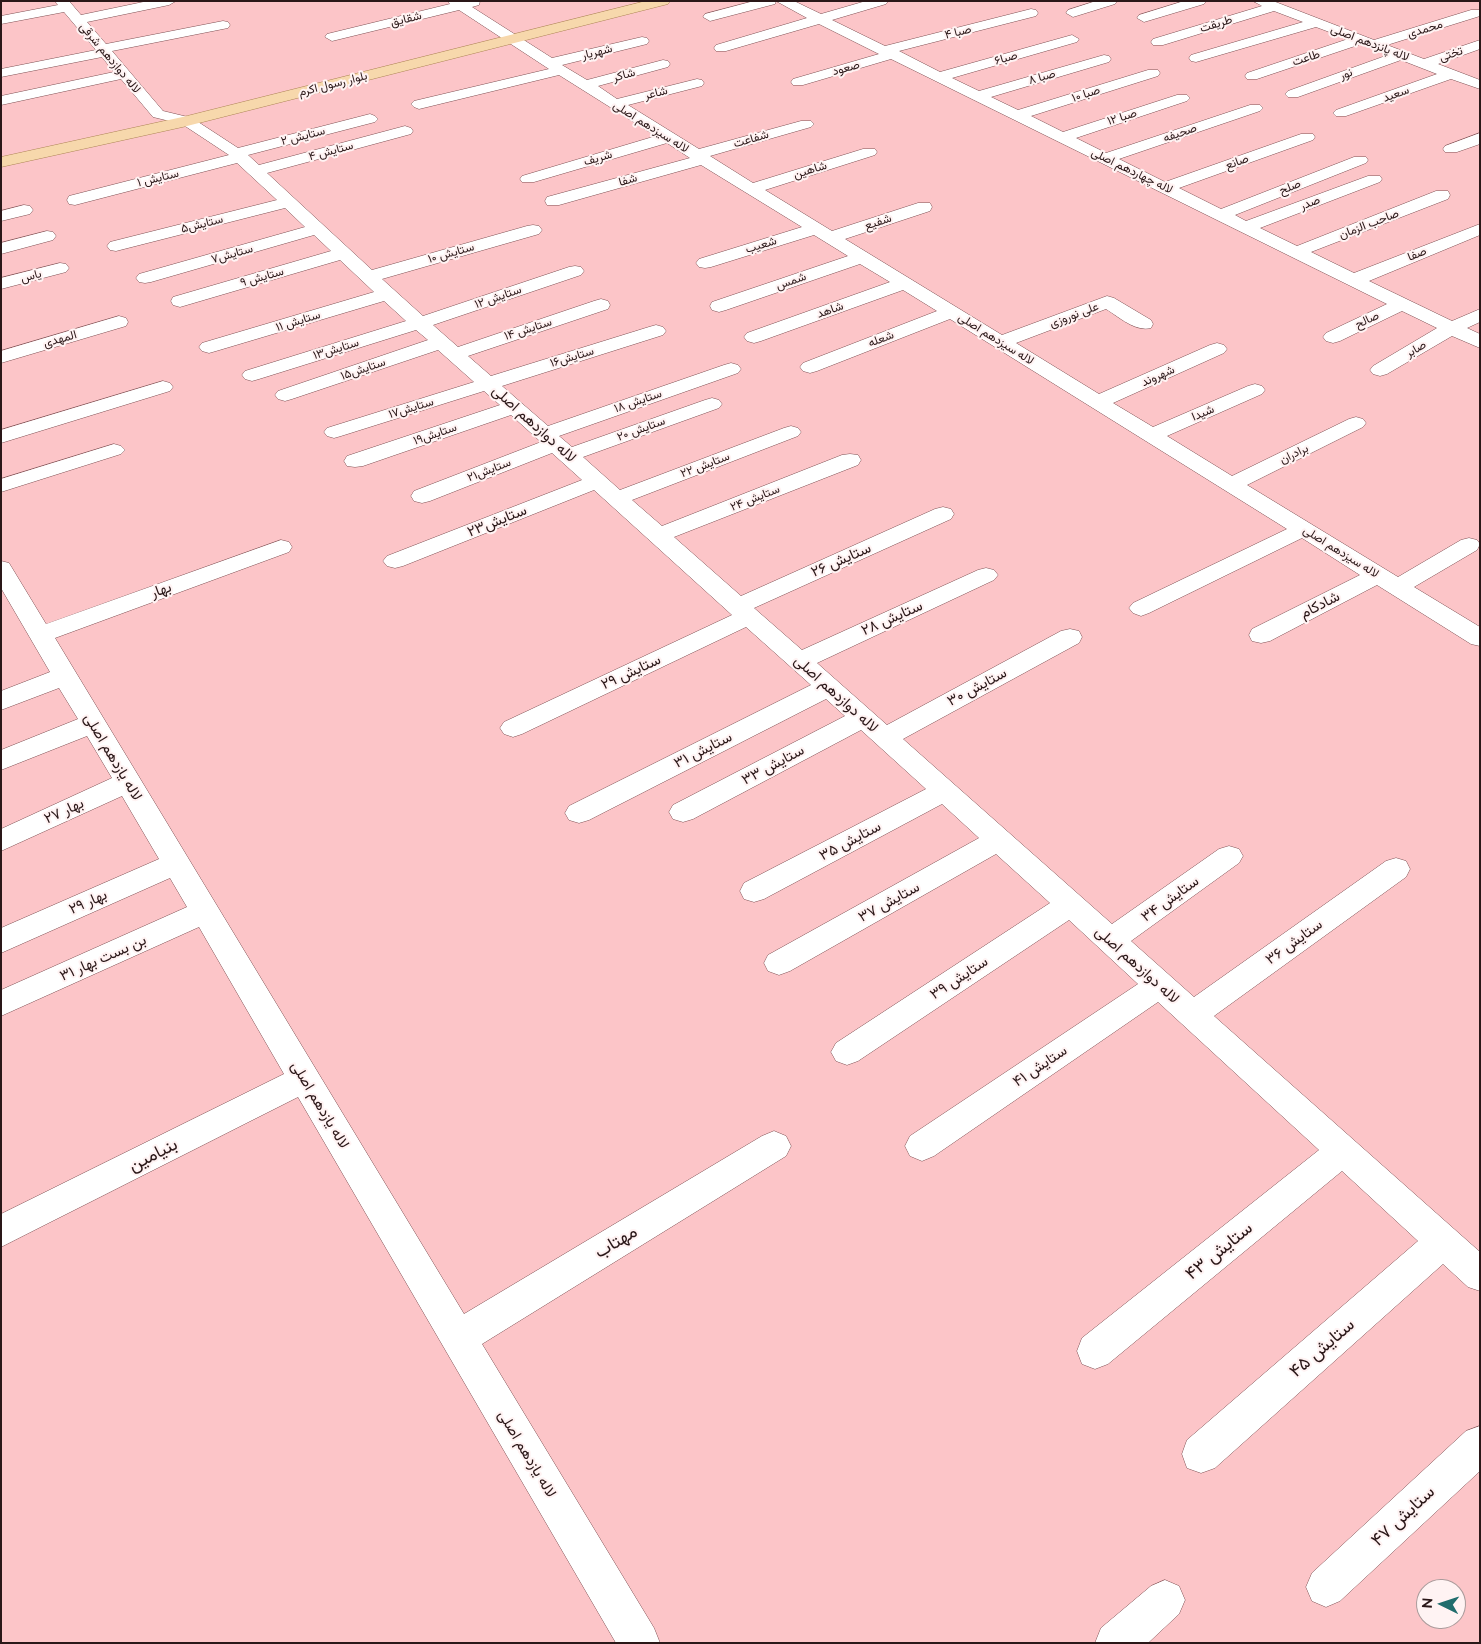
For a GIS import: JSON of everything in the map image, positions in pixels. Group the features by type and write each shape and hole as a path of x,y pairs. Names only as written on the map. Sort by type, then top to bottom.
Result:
{"main road":[{"name":"بلوار رسول اکرم","path":"1,162 186,121 507,36 630,1"},
{"name":"بلوار رسول اکرم","path":"1,148 663,1"}],"street":[{"path":"78,20 169,1"},
{"name":"شقایق","path":"332,37 458,3 480,1"},
{"path":"710,17 770,1"},
{"name":"لاله چهاردهم اصلی","path":"783,1 1480,342"},
{"path":"721,48 881,1"},
{"path":"1073,13 1110,1"},
{"path":"1144,18 1199,1"},
{"name":"لاله پانزدهم اصلی","path":"1260,1 1423,64 1478,83"},
{"name":"لاله سیزدهم اصلی","path":"458,3 668,138 1002,342 1387,581 1478,635"},
{"path":"1,20 65,4"},
{"name":"لاله دوازدهم شرقی","path":"65,4 158,114"},
{"name":"طریقت","path":"1158,42 1274,6"},
{"name":"صبا ۴","path":"890,52 1031,13"},
{"name":"محمدی","path":"1367,42 1476,13"},
{"path":"1196,58 1316,23"},
{"path":"1,74 223,25"},
{"name":"صبا۶","path":"940,77 1072,39"},
{"name":"شهریار","path":"419,104 556,67 642,41"},
{"name":"طاعت","path":"1252,76 1367,42"},
{"name":"تختی","path":"1423,64 1480,44"},
{"name":"صعود","path":"798,82 890,52"},
{"name":"نور","path":"1293,94 1400,55"},
{"name":"صبا ۸","path":"979,96 1104,59"},
{"name":"شاکر","path":"586,85 663,64"},
{"name":"صبا ۱۰","path":"1019,115 1153,73"},
{"path":"1,100 124,74"},
{"name":"سعید","path":"1341,113 1451,74"},
{"name":"شاعر","path":"615,104 697,83"},
{"name":"صبا ۱۲","path":"1063,137 1182,98"},
{"name":"صحیفه","path":"1106,158 1255,108"},
{"name":"لاله دوازدهم اصلی","path":"158,114 186,121 244,160 387,294 618,498 884,738 946,791 1192,1016 1480,1275"},
{"name":"ستایش ۲","path":"244,160 370,119"},
{"name":"شفاعت","path":"699,157 806,124"},
{"name":"ستایش ۴","path":"244,160 405,131"},
{"name":"صانع","path":"1166,187 1308,137"},
{"name":"شریف","path":"528,179 668,138"},
{"path":"1452,149 1480,138"},
{"name":"شاهین","path":"751,188 869,152"},
{"name":"شفا","path":"553,201 699,157"},
{"name":"ستایش ۱","path":"75,200 244,160"},
{"name":"صلح","path":"1221,215 1360,160"},
{"name":"صدر","path":"1246,227 1374,179"},
{"name":"صاحب الزمان","path":"1296,252 1442,195"},
{"name":"ستایش۵","path":"116,246 289,202"},
{"name":"شفیع","path":"825,233 924,207"},
{"path":"1,216 24,210"},
{"name":"ستایش۷","path":"145,278 318,229"},
{"name":"صفا","path":"1354,280 1480,229"},
{"name":"ستایش ۱۰","path":"369,277 533,230"},
{"name":"شعیب","path":"705,263 825,233"},
{"path":"1,248 47,236"},
{"name":"ستایش ۹","path":"180,301 344,253"},
{"name":"شمس","path":"719,306 863,257"},
{"name":"یاس","path":"1,284 60,268"},
{"name":"ستایش ۱۲","path":"420,323 575,271"},
{"name":"شاهد","path":"754,337 905,283"},
{"name":"ستایش ۱۱","path":"209,348 387,294"},
{"name":"علی نوروزی","path":"1002,342 1107,302 1144,324"},
{"name":"صالح","path":"1332,337 1402,304"},
{"name":"ستایش ۱۴","path":"448,348 601,305"},
{"name":"شعله","path":"810,367 952,312"},
{"name":"صابر","path":"1380,370 1452,328 1480,315"},
{"name":"المهدی","path":"1,357 119,322"},
{"name":"ستایش۱۳","path":"252,375 420,323"},
{"name":"ستایش۱۶","path":"488,384 656,331"},
{"name":"ستایش۱۵","path":"285,395 448,348"},
{"name":"شهروند","path":"1098,402 1218,349"},
{"name":"ستایش ۱۸","path":"557,444 731,369"},
{"name":"ستایش۱۷","path":"334,432 488,384"},
{"path":"1,436 163,387"},
{"name":"شیدا","path":"1152,435 1255,390"},
{"name":"ستایش ۲۰","path":"557,444 712,404"},
{"name":"ستایش۱۹","path":"354,461 515,407"},
{"name":"برادران","path":"1232,484 1356,423"},
{"name":"ستایش ۲۲","path":"618,498 792,432"},
{"name":"ستایش۲۱","path":"422,496 557,444"},
{"path":"1,486 114,450"},
{"name":"ستایش ۲۴","path":"660,536 850,460"},
{"name":"ستایش۲۳","path":"396,561 598,481"},
{"name":"ستایش ۲۶","path":"744,611 943,514"},
{"path":"1141,608 1304,529"},
{"name":"شادکام","path":"1261,635 1469,546"},
{"name":"بهار","path":"40,634 281,547"},
{"name":"لاله یازدهم اصلی","path":"1,568 638,1643"},
{"name":"ستایش ۲۸","path":"799,661 986,575"},
{"name":"ستایش ۲۹","path":"513,728 744,611"},
{"name":"ستایش ۳۰","path":"884,738 1070,637"},
{"path":"1,701 65,676"},
{"name":"ستایش ۳۱","path":"579,813 828,687"},
{"name":"ستایش ۳۳","path":"682,812 863,718"},
{"path":"1,761 93,723"},
{"name":"بهار ۲۷","path":"1,840 128,782"},
{"name":"ستایش ۳۵","path":"754,891 946,791"},
{"name":"ستایش ۳۷","path":"780,963 998,840"},
{"name":"ستایش ۳۴","path":"1110,941 1229,856"},
{"name":"بهار ۲۹","path":"1,941 176,863"},
{"name":"ستایش ۳۶","path":"1192,1016 1396,870"},
{"name":"ستایش ۳۹","path":"848,1052 1070,905"},
{"name":"بن بست بهار ٣١","path":"1,1004 205,912"},
{"name":"ستایش ۴۱","path":"922,1146 1159,985"},
{"name":"بنیامین","path":"1,1231 304,1079"},
{"name":"مهتاب","path":"458,1338 774,1146"},
{"name":"ستایش ۴۳","path":"1095,1351 1342,1151"},
{"name":"ستایش ۴۵","path":"1201,1454 1443,1241"},
{"name":"ستایش ۴۷","path":"1326,1587 1480,1445"},
{"path":"1116,1643 1165,1600"}]}
